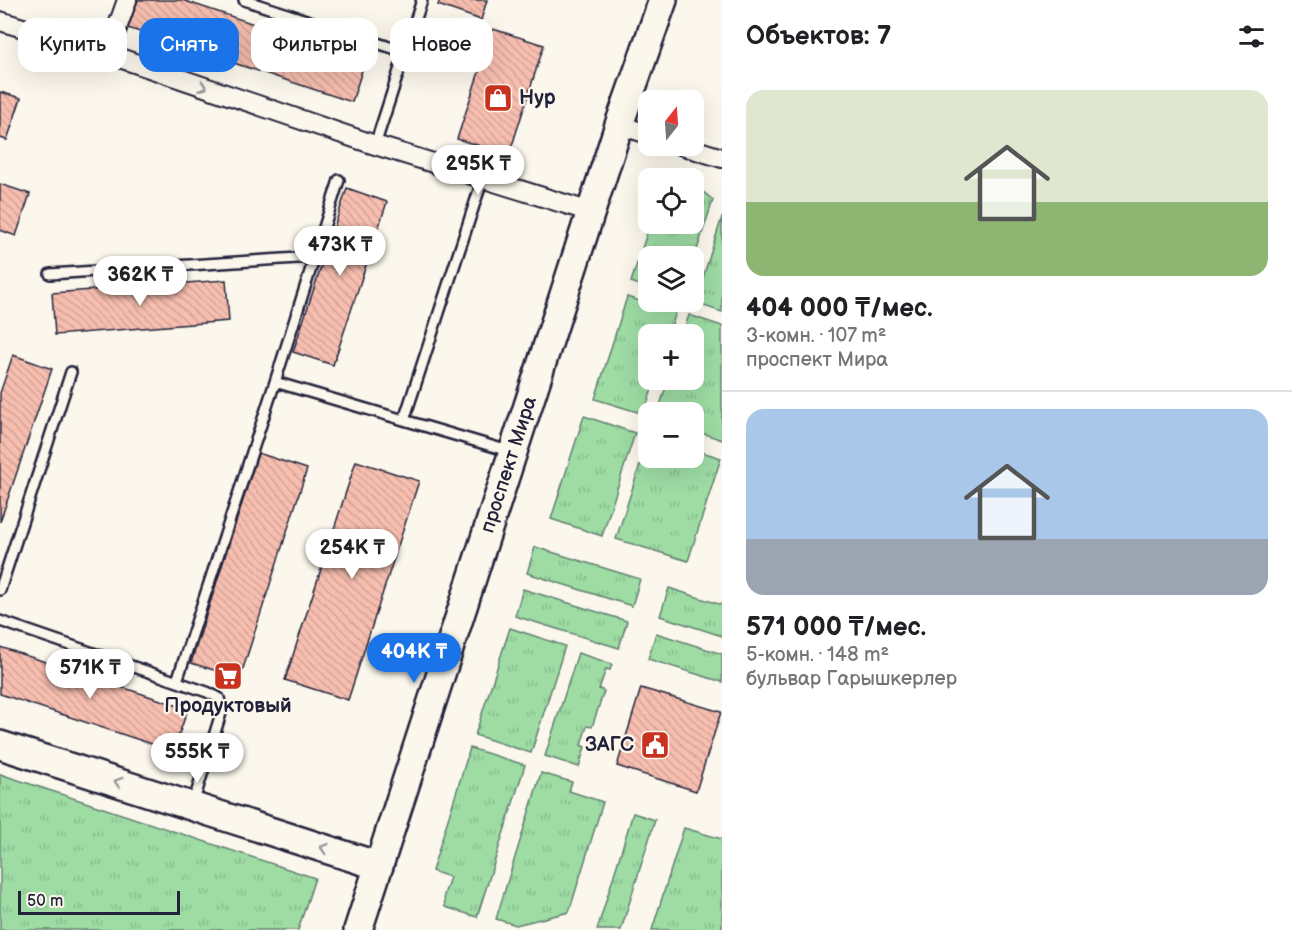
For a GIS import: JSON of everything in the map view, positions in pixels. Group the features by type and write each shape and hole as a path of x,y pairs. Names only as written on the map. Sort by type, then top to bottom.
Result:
{"main road":[{"name":"проспект Мира","path":"358,930 512,452 663,0"},
{"path":"0,745 380,866"}],"street":[{"path":"121,18 127,0"},
{"path":"0,21 18,26"},
{"path":"127,60 375,145 591,212"},
{"path":"620,125 638,131"},
{"path":"704,152 722,158"}],"lane":[{"path":"244,0 390,47"},
{"path":"416,18 422,0"},
{"path":"375,145 399,72"},
{"path":"404,420 483,178"},
{"path":"177,681 339,180"},
{"path":"50,274 314,257"},
{"path":"0,590 70,372"},
{"path":"275,382 512,452"},
{"path":"0,621 177,681 219,698 222,710 193,806"}],"green space":[{"path":"704,193 713,200 704,228"},
{"path":"722,217 722,312 704,306 704,274"},
{"path":"647,234 702,234 698,246 643,246"},
{"path":"638,261 638,284 631,282"},
{"path":"627,297 638,300 638,312 676,312 672,324 638,324 638,390 652,390 648,402 638,402 638,412 595,399"},
{"path":"689,315 722,326 722,440 704,434 704,402 661,402 665,390 704,390 704,324 686,324"},
{"path":"584,416 635,433 602,536 551,519"},
{"path":"704,453 721,458 688,561 616,539 639,468 704,468"},
{"path":"535,547 640,579 632,606 527,573"},
{"path":"669,588 722,605 722,636 660,616"},
{"path":"523,589 627,621 619,648 515,616"},
{"path":"510,628 565,646 531,753 475,735"},
{"path":"656,633 722,654 722,682 648,659"},
{"path":"578,653 612,664 610,670 606,669 599,689 604,691 592,727 587,726 581,745 585,747 579,767 545,756"},
{"path":"470,748 525,765 477,917 445,907 444,895 450,877 432,871"},
{"path":"541,773 572,782 569,791 603,802 569,912 516,925 496,919"},
{"path":"0,774 315,878 298,930 0,930"},
{"path":"633,813 655,820 621,930 597,930"},
{"path":"684,828 722,839 722,930 652,930"}],"building":[{"path":"138,0 182,0 236,18 139,18 139,32 128,28"},
{"path":"440,0 487,0 482,18 475,18 438,5"},
{"path":"239,19 251,23 251,69 239,65"},
{"path":"493,29 544,45 509,155 457,139 479,72 493,72"},
{"path":"261,72 362,72 352,102"},
{"path":"0,92 21,98 7,140 0,138"},
{"path":"0,184 30,194 16,236 0,230"},
{"path":"347,188 387,202 333,365 293,352"},
{"path":"226,280 229,321 55,335 52,293"},
{"path":"13,355 52,369 0,522 0,393"},
{"path":"258,453 307,469 240,678 191,663"},
{"path":"356,461 419,481 348,700 285,680"},
{"path":"0,647 188,709 173,751 0,694"},
{"path":"641,688 721,712 696,791 617,766"}],"place":[{"name":"Нур","path":"498,98"},
{"name":"Продуктовый","path":"228,676"},
{"name":"ЗАГС","path":"655,745"}]}
